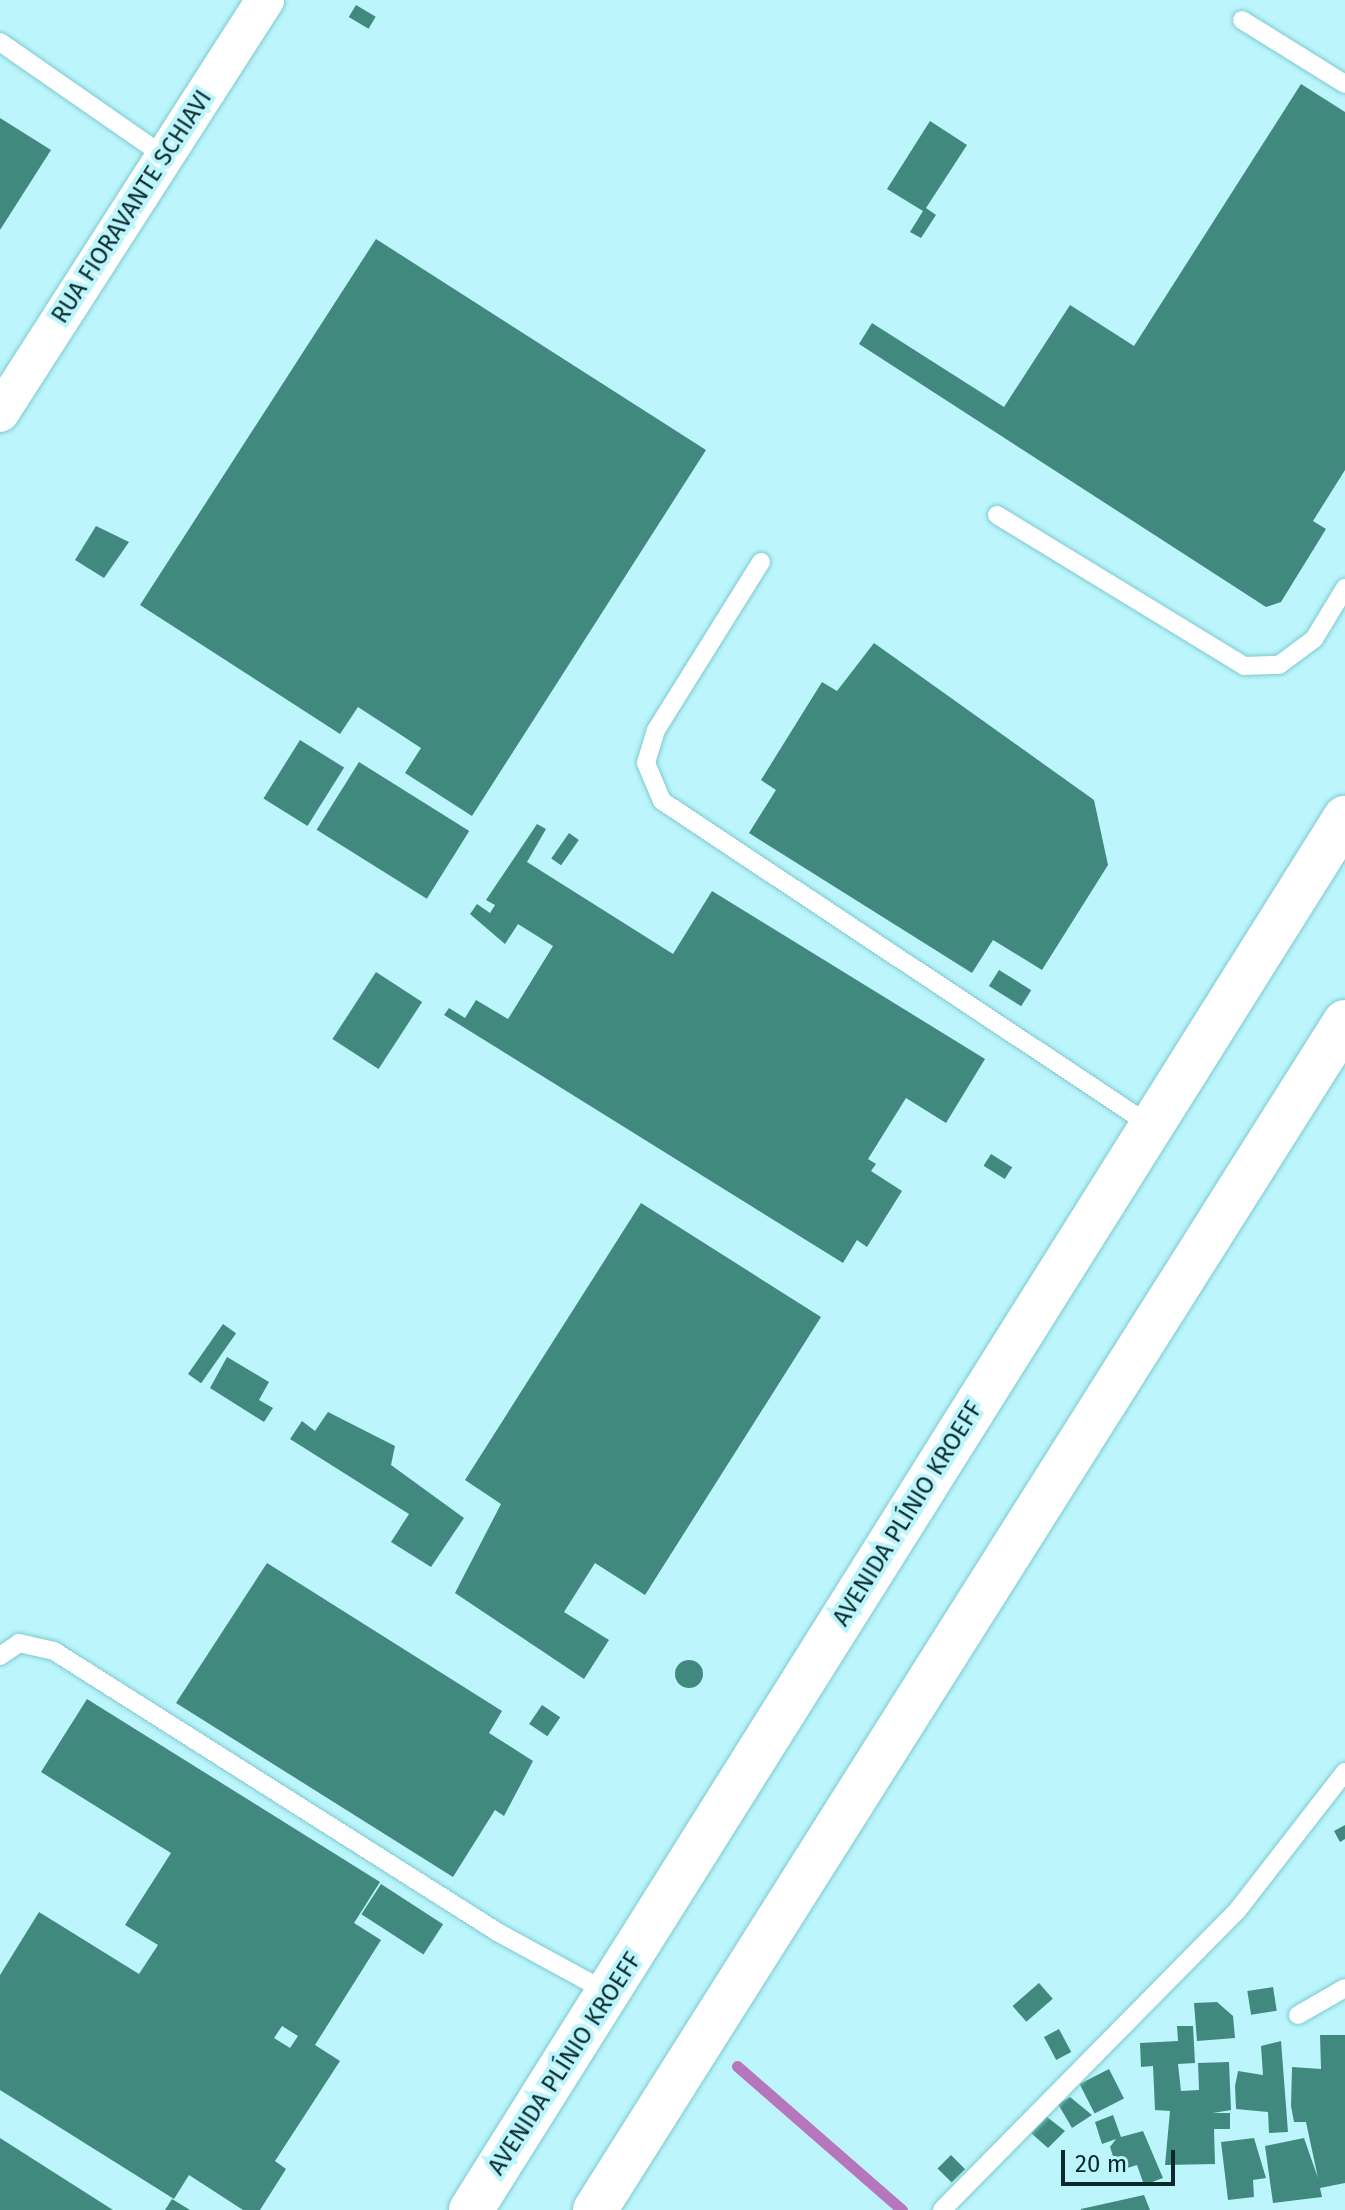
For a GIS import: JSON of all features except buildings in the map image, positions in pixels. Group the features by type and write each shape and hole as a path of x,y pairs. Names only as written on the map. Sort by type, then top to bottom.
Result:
{"main road":[{"name":"AVENIDA PLÍNIO KROEFF","path":"471,2210 1345,818"},
{"path":"595,2210 1345,1022"}],"street":[{"name":"RUA FIORAVANTE SCHIAVI","path":"0,413 265,0"}],"lane":[{"path":"1242,20 1345,84"},
{"path":"0,42 164,156"},
{"path":"997,515 1244,666 1279,665 1314,639 1345,588"},
{"path":"761,562 656,730 646,763 662,801 1150,1125"},
{"path":"0,1656 19,1643 54,1651 499,1933 610,1993"},
{"path":"942,2210 1237,1911 1345,1772"},
{"path":"1298,2015 1345,1988"}],"waterway":[{"path":"737,2066 902,2210"}]}
